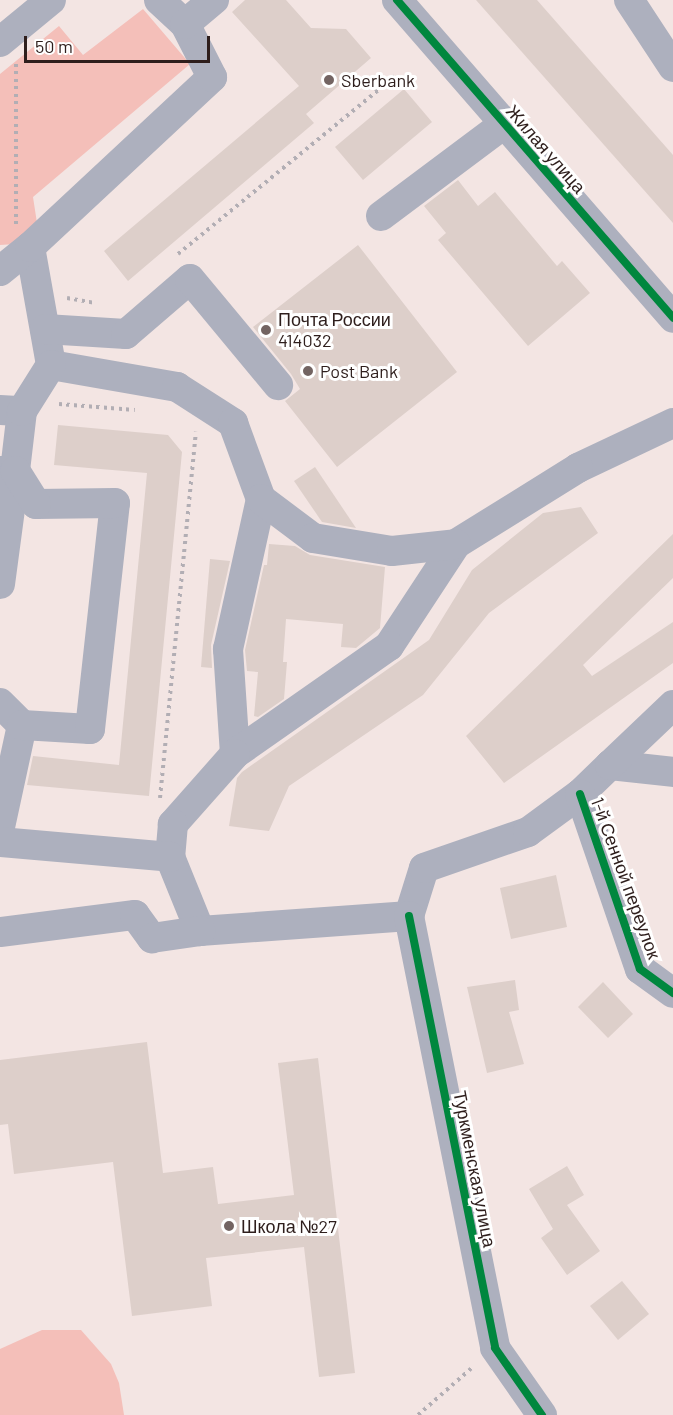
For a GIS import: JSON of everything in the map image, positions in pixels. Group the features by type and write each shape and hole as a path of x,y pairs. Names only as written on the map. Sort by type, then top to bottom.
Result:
{"street":[{"path":"0,42 51,0"},
{"path":"0,271 30,246 212,77 185,24 159,0"},
{"path":"185,24 214,0"},
{"path":"629,0 673,67"},
{"name":"Жилая улица","path":"405,3 504,124 673,318"},
{"path":"381,216 504,124"},
{"path":"30,246 51,365"},
{"path":"45,329 126,334 190,279 278,385"},
{"path":"0,584 11,410 51,365"},
{"path":"51,365 177,387 233,423 261,499 228,649 235,754"},
{"path":"200,931 170,857 173,824 235,754 389,646 456,544 578,468 673,423"},
{"path":"0,704 22,725 90,729 115,502 36,504 8,471"},
{"path":"261,499 313,537 392,551 456,544"},
{"path":"0,932 135,915 152,938 200,931 409,916 423,868 528,832 580,794 673,705"},
{"path":"0,827 22,725"},
{"path":"610,765 673,772"},
{"name":"1-й Сенной переулок","path":"580,794 640,969 673,993"},
{"path":"0,842 170,857"},
{"name":"Туркменская улица","path":"409,916 495,1348 542,1415"}],"path":[{"path":"171,259 398,74"},
{"path":"418,1415 495,1348"}],"shaded area":[{"path":"143,9 190,64 33,197 37,223 15,244 0,245 0,74 59,26 83,55"},
{"path":"42,1330 81,1330 111,1364 119,1383 124,1415 0,1415 0,1349"}],"building":[{"path":"245,0 286,0 311,28 346,29 371,58 306,114 314,123 128,281 104,251 299,86 232,12"},
{"path":"476,0 537,0 673,155 673,223"},
{"path":"404,89 432,122 363,180 335,147"},
{"path":"458,180 478,206 495,192 557,266 562,261 590,293 528,346 438,240 446,233 424,206"},
{"path":"358,245 457,372 337,467 285,401 300,389 291,374 253,327"},
{"path":"58,425 168,435 182,452 149,796 27,785 33,756 119,765 147,473 54,465"},
{"path":"315,467 356,528 322,522 294,481"},
{"path":"581,507 598,533 489,613 423,695 289,786 269,831 229,826 237,778 242,772 429,640 472,570 543,513"},
{"path":"673,534 673,578 583,665 592,676 673,622 673,663 504,783 466,736"},
{"path":"269,544 295,546 310,555 385,567 380,628 356,648 341,647 343,624 286,619 283,662 287,662 284,699 258,717 254,716 258,672 247,671 245,650 264,565 267,565"},
{"path":"210,559 230,561 211,645 212,668 201,667"},
{"path":"556,875 567,927 511,939 500,888"},
{"path":"515,980 519,1010 509,1012 524,1064 487,1073 467,987"},
{"path":"603,982 633,1014 608,1038 578,1007"},
{"name":"Школа №27","path":"147,1042 163,1173 213,1167 218,1204 294,1195 278,1063 318,1058 355,1373 319,1377 304,1247 206,1258 212,1306 132,1316 113,1162 14,1174 8,1124 0,1125 0,1060"},
{"path":"567,1166 584,1195 567,1205 600,1251 567,1275 541,1238 553,1229 529,1189"},
{"path":"622,1281 649,1314 618,1340 590,1306"}],"cycle path":[{"path":"397,0 673,318"},
{"path":"580,794 640,969 673,993"},
{"path":"409,916 495,1348 542,1415"}],"place":[{"name":"Sberbank","path":"329,80"},
{"name":"Почта России 414032","path":"266,330"},
{"name":"Post Bank","path":"308,371"},
{"name":"Школа №27","path":"229,1226"}]}
